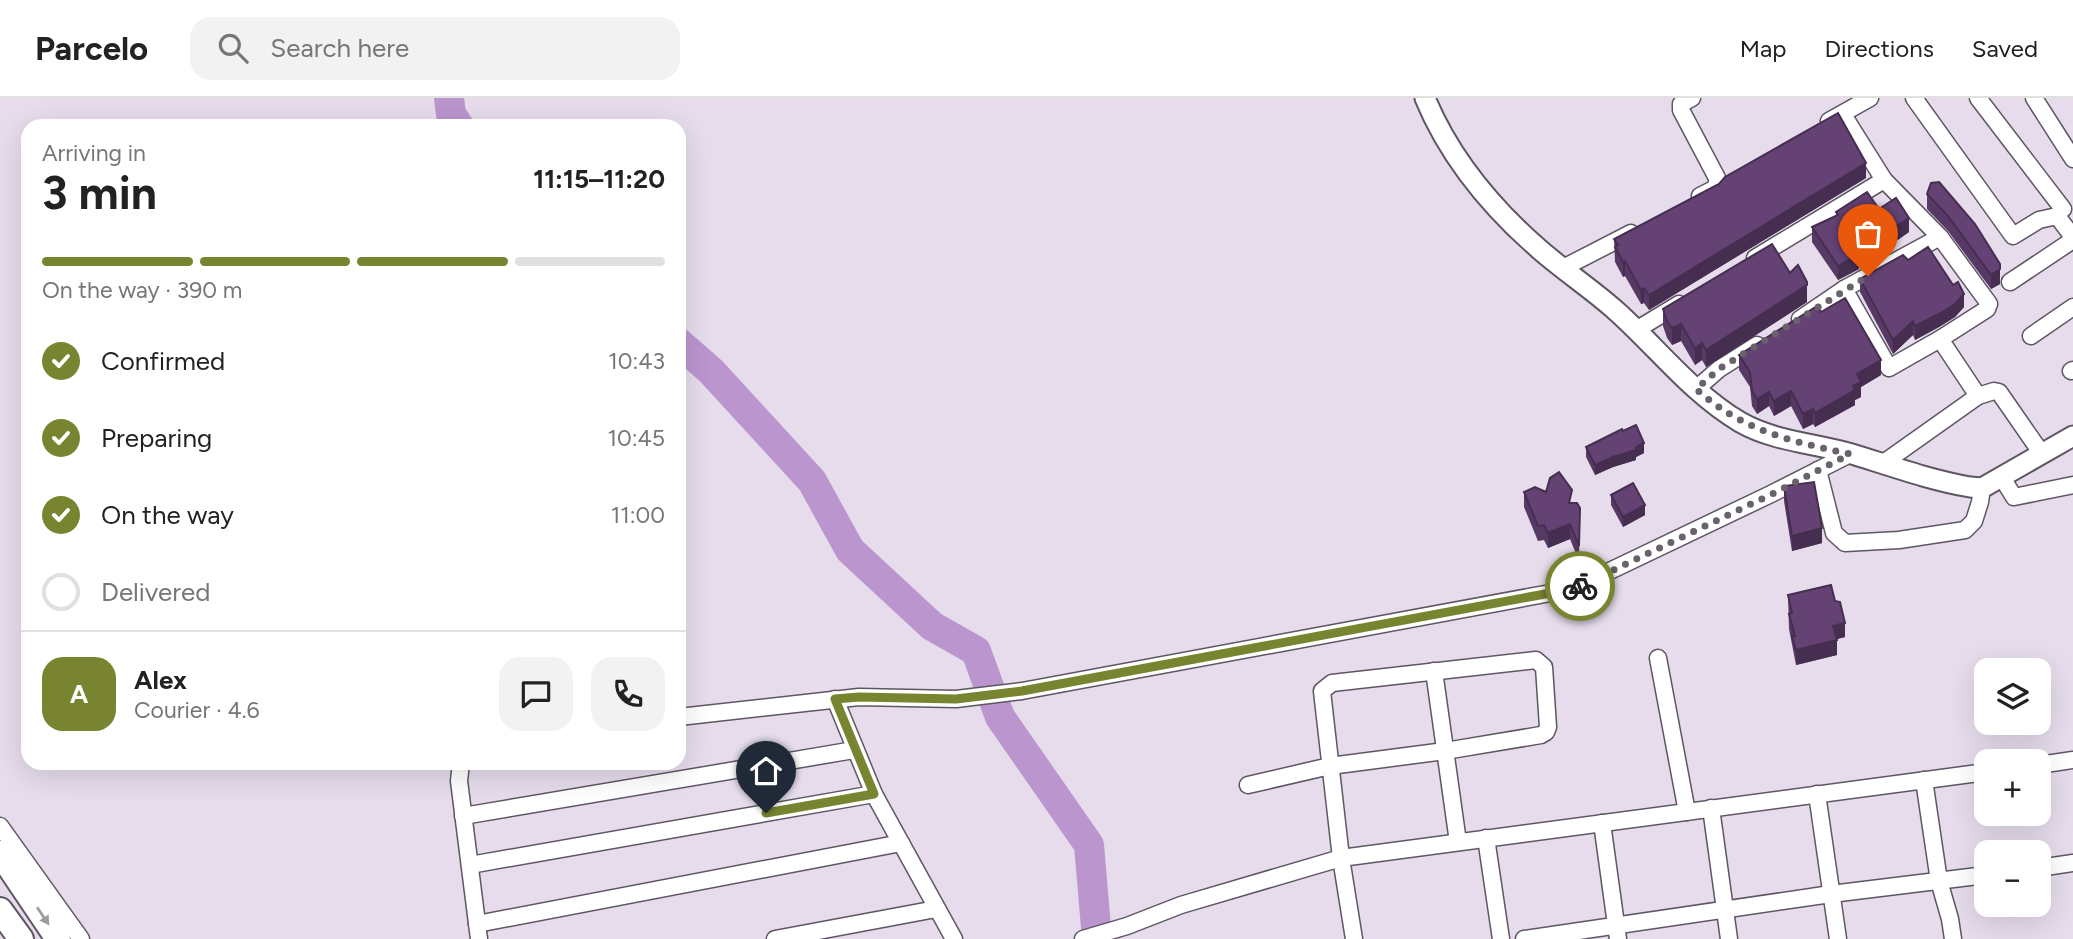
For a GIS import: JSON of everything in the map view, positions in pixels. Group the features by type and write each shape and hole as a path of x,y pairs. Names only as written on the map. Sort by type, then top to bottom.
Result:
{"main road":[{"path":"0,853 58,939"},
{"path":"0,910 21,939"}],"street":[{"path":"1425,98 1435,122 1461,164 1505,218 1636,330 1660,356 1710,401 1752,428 1793,442 1850,454 1959,485 1982,488 2073,436"},
{"path":"1690,201 1714,189 1723,181 1717,178 1681,110 1681,104 1692,98"},
{"path":"1815,129 1870,98"},
{"path":"1914,98 2013,236 2064,208"},
{"path":"1978,98 2064,208 2073,238 2010,282"},
{"path":"2034,98 2066,132 2073,159"},
{"path":"1844,289 1889,368 1987,309 1989,304 1940,237 1884,180 1847,121"},
{"path":"1743,266 1884,180"},
{"path":"1563,268 1644,226"},
{"path":"1785,328 1844,289 1940,237"},
{"path":"1636,330 1695,295"},
{"path":"2031,336 2073,307"},
{"path":"1696,389 1719,369 1769,338"},
{"path":"1940,339 1978,396"},
{"path":"1882,464 1978,396 1994,391 1999,392 2042,454"},
{"path":"686,716 859,697 956,699 1022,691 1572,589 1850,454"},
{"path":"1818,470 1833,533 1845,543 1899,540 1965,530 1974,521 1982,488"},
{"path":"2001,476 2014,497 2073,485"},
{"path":"1658,658 1687,811"},
{"path":"1248,785 1330,766 1445,751 1546,732 1548,727 1544,667 1536,660 1434,671 1332,683 1322,691 1330,766 1341,858 1354,939"},
{"path":"1434,671 1458,842"},
{"path":"835,699 874,794 954,939"},
{"path":"463,816 854,750"},
{"path":"2051,763 2073,760"},
{"path":"460,770 458,781 478,932 901,843"},
{"path":"1083,939 1127,926 1181,905 1341,858 1974,774"},
{"path":"1924,780 1939,881 1954,939"},
{"path":"470,865 874,794"},
{"path":"1817,794 1838,939"},
{"path":"1711,808 1729,939"},
{"path":"1602,822 1617,932"},
{"path":"0,826 81,939"},
{"path":"1486,838 1501,939"},
{"path":"2051,866 2073,863"},
{"path":"1524,939 1617,932 1725,909 1974,877"},
{"path":"775,939 936,909"}],"building":[{"path":"1838,113 1866,163 1649,295 1644,288 1641,290 1615,247 1618,245 1614,239 1719,184 1725,177"},
{"path":"1939,182 1975,224 2000,264 2000,269 1991,275 1948,216 1927,194 1931,183"},
{"path":"1867,192 1879,209 1896,198 1909,218 1886,233 1876,228 1857,243 1859,254 1838,266 1812,227 1838,215 1836,212"},
{"path":"1772,244 1790,273 1798,265 1807,285 1706,350 1702,343 1695,348 1681,324 1672,328 1663,309"},
{"path":"1928,247 1953,285 1958,282 1964,294 1955,304 1939,314 1915,326 1913,321 1893,340 1860,279 1903,255 1908,260"},
{"path":"1845,298 1881,360 1857,374 1861,382 1853,386 1855,390 1815,413 1813,409 1803,414 1791,391 1774,401 1769,392 1757,399 1752,391 1750,372 1739,355 1817,306 1821,312"},
{"path":"1636,425 1644,443 1636,447 1636,450 1595,465 1586,447"},
{"path":"1559,472 1572,490 1569,503 1577,503 1580,508 1579,546 1570,524 1548,533 1544,525 1538,526 1524,492 1535,487 1546,492 1550,478"},
{"path":"1814,482 1822,528 1792,536 1784,486"},
{"path":"1633,483 1645,505 1623,517 1611,495"},
{"path":"1831,585 1835,601 1840,602 1845,623 1833,626 1837,640 1796,650 1788,595"}],"waterway":[{"path":"449,98 454,119"},
{"path":"686,349 711,371 812,481 850,550 932,626 976,651 1000,717 1089,845 1097,939"}],"way so far":[{"path":"1580,586 1850,454 1793,442 1752,428 1696,389 1719,369 1868,276"}],"route":[{"path":"766,813 874,794 835,699 956,699 1022,691 1442,615 1580,586"}]}
